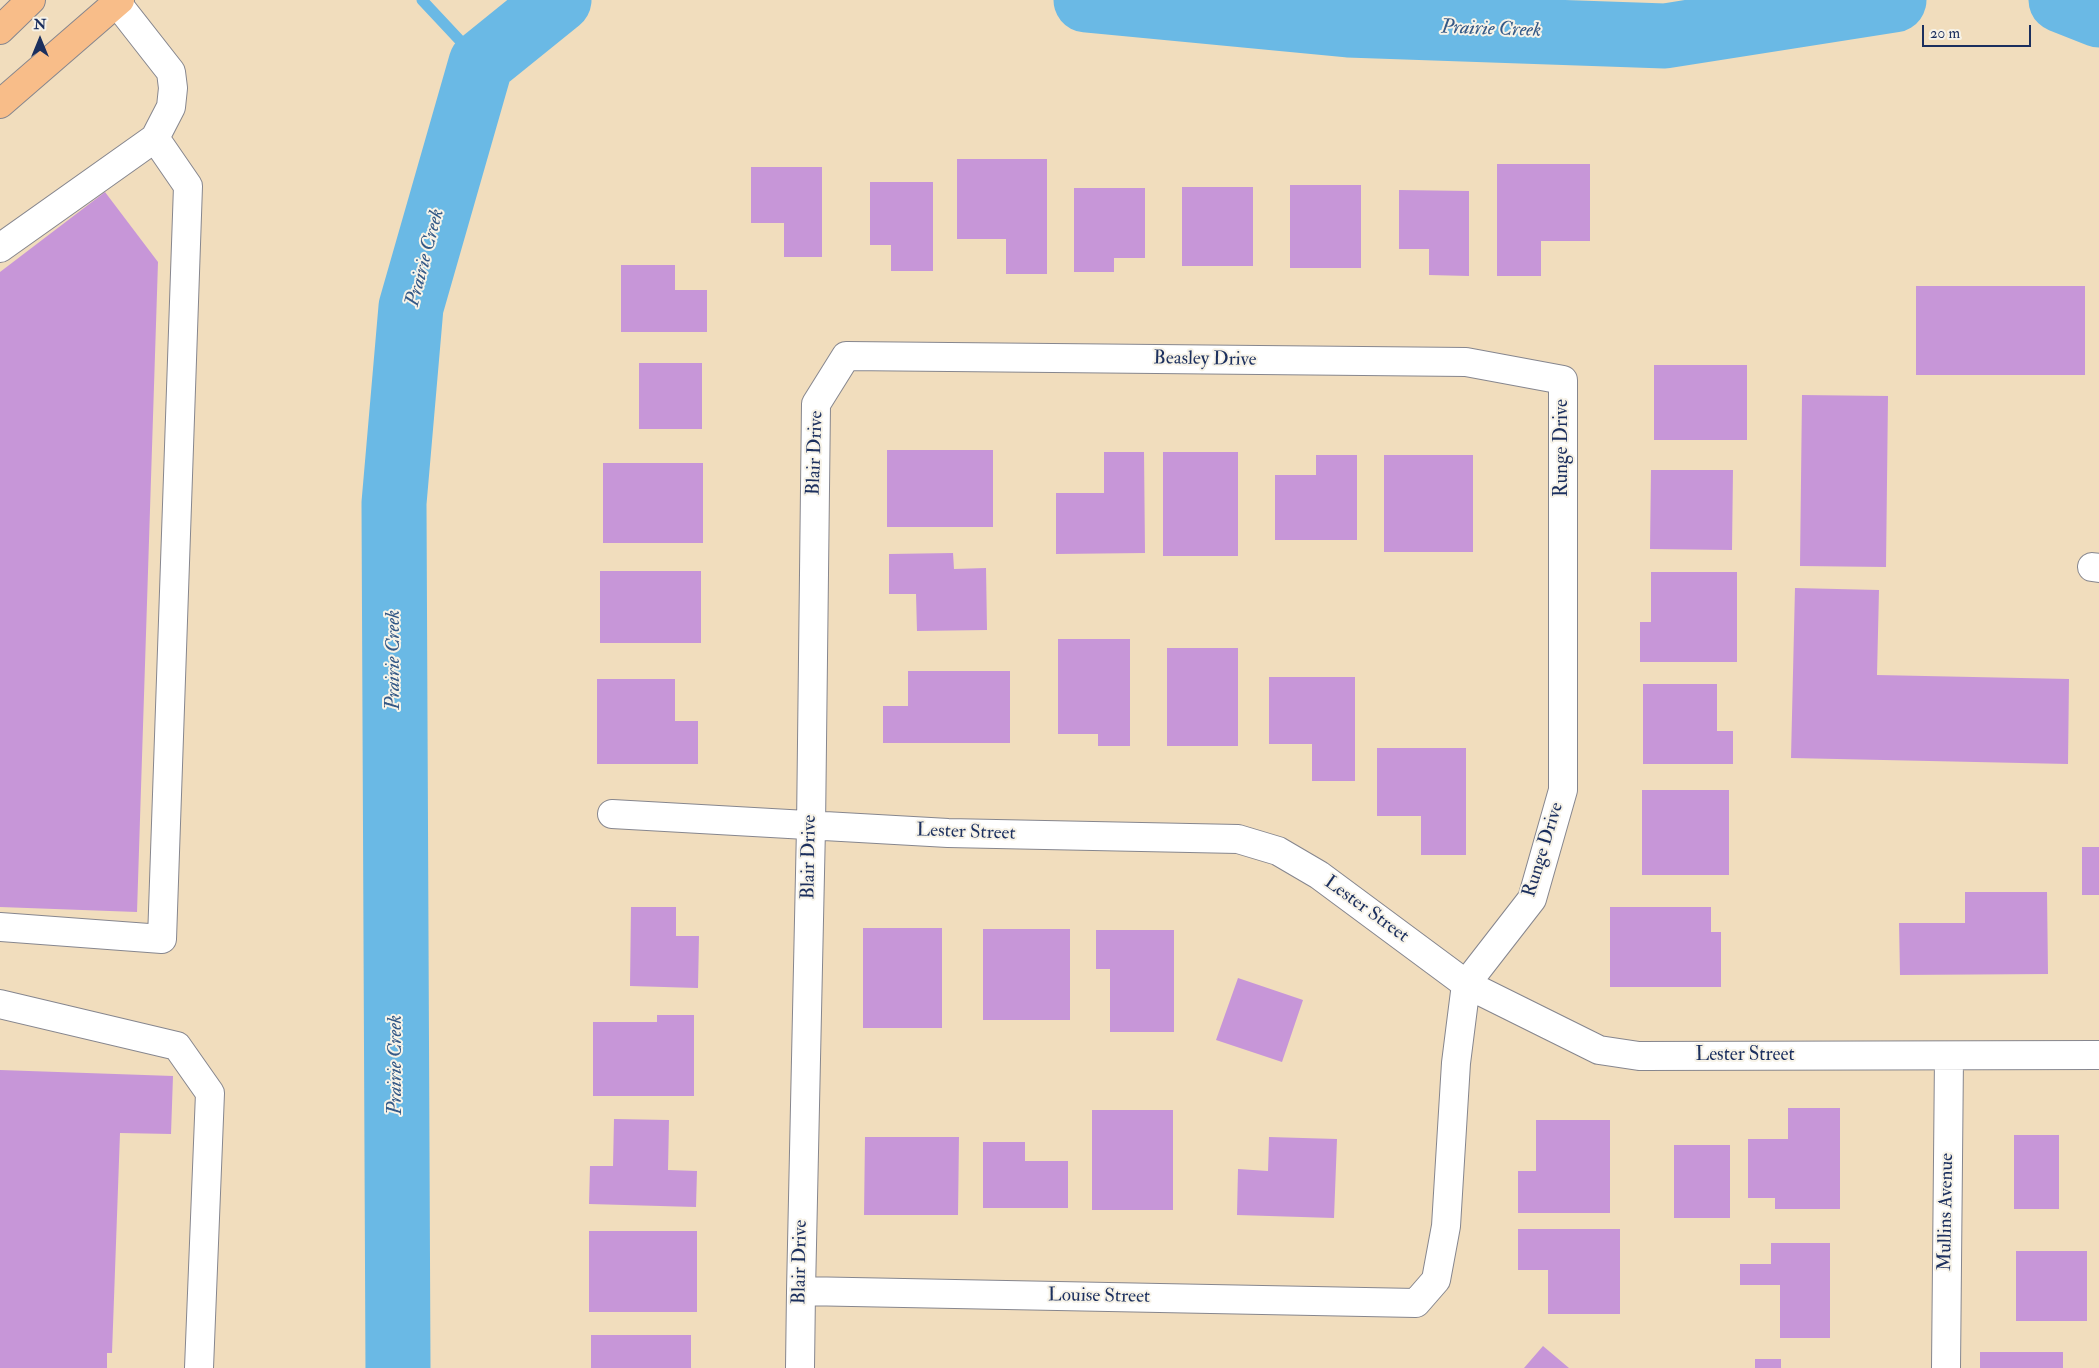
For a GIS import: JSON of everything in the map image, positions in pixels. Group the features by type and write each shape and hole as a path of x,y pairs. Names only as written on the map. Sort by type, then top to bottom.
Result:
{"main road":[{"path":"0,30 31,0"},
{"path":"0,104 119,1"}],"street":[{"path":"0,248 155,138 171,107 173,88 171,72 119,1"},
{"path":"0,927 162,939 188,186 155,138"},
{"name":"Beasley Drive","path":"846,356 1466,362 1563,380"},
{"name":"Blair Drive","path":"800,1368 800,1291 811,826 816,404 846,356"},
{"name":"Runge Drive","path":"1466,984 1532,899 1563,790 1563,380"},
{"name":"Lester Street","path":"612,814 948,833 1238,839 1278,851 1319,875 1466,984 1599,1050 1639,1056 2099,1055"},
{"name":"Louise Street","path":"800,1291 1416,1303 1436,1280 1446,1226 1456,1062 1466,984"},
{"path":"0,1004 177,1046 210,1093 198,1368"},
{"name":"Mullins Avenue","path":"1946,1368 1949,1056"}],"building":[{"path":"957,159 1047,159 1047,274 1006,274 1006,239 957,239"},
{"path":"1497,164 1590,164 1590,241 1541,241 1541,276 1497,276"},
{"path":"751,167 822,167 822,257 784,257 784,223 751,223"},
{"path":"870,182 933,182 933,271 891,271 891,245 870,245"},
{"path":"1290,185 1361,185 1361,268 1290,268"},
{"path":"1182,187 1253,187 1253,266 1182,266"},
{"path":"1074,188 1145,188 1145,258 1114,258 1114,272 1074,272"},
{"path":"1399,190 1469,191 1469,276 1429,275 1429,249 1399,249"},
{"path":"105,192 158,262 137,912 0,907 0,272"},
{"path":"621,265 675,265 675,290 707,290 707,332 621,332"},
{"path":"1916,286 2085,286 2085,375 1916,375"},
{"path":"639,363 702,363 702,429 639,429"},
{"path":"1654,365 1747,365 1747,440 1654,440"},
{"path":"1802,395 1888,396 1886,567 1800,566"},
{"path":"887,450 993,450 993,527 887,527"},
{"path":"1104,452 1144,452 1145,553 1056,554 1056,493 1104,493"},
{"path":"1163,452 1238,452 1238,556 1163,556"},
{"path":"1316,455 1357,455 1357,540 1275,540 1275,475 1316,475"},
{"path":"1384,455 1473,455 1473,552 1384,552"},
{"path":"603,463 703,463 703,543 603,543"},
{"path":"1651,470 1733,470 1732,550 1650,549"},
{"path":"953,553 954,569 986,568 987,630 917,631 916,594 889,594 889,554"},
{"path":"600,571 701,571 701,643 600,643"},
{"path":"1651,572 1737,572 1737,662 1640,662 1640,622 1651,622"},
{"path":"1795,588 1879,590 1877,675 2069,679 2068,764 1791,758"},
{"path":"1058,639 1130,639 1130,746 1098,746 1098,734 1058,734"},
{"path":"1167,648 1238,648 1238,746 1167,746"},
{"path":"908,671 1010,671 1010,743 883,743 883,706 908,706"},
{"path":"1269,677 1355,677 1355,781 1312,781 1312,744 1269,744"},
{"path":"597,679 675,679 675,721 698,721 698,764 597,764"},
{"path":"1643,684 1717,684 1717,731 1733,731 1733,764 1643,764"},
{"path":"1377,748 1466,748 1466,855 1421,855 1421,816 1377,816"},
{"path":"1642,790 1729,790 1729,875 1642,875"},
{"path":"2082,847 2099,847 2099,895 2082,895"},
{"path":"1965,892 2047,892 2048,974 1900,975 1899,923 1965,923"},
{"path":"631,907 676,907 676,936 699,936 698,988 630,986"},
{"path":"1610,907 1711,907 1711,932 1721,932 1721,987 1610,987"},
{"path":"863,928 942,928 942,1028 863,1028"},
{"path":"983,929 1070,929 1070,1020 983,1020"},
{"path":"1096,930 1174,930 1174,1032 1110,1032 1110,969 1096,969"},
{"path":"1238,978 1303,1000 1282,1062 1216,1040"},
{"path":"657,1015 694,1015 694,1096 593,1096 593,1022 657,1022"},
{"path":"0,1070 173,1076 171,1134 120,1133 112,1353 107,1353 107,1368 0,1368"},
{"path":"1788,1108 1840,1108 1840,1209 1775,1209 1775,1198 1748,1198 1748,1139 1788,1139"},
{"path":"1092,1110 1173,1110 1173,1210 1092,1210"},
{"path":"614,1119 669,1120 668,1170 697,1171 696,1207 589,1204 590,1166 613,1166"},
{"path":"1536,1120 1610,1120 1610,1213 1518,1213 1518,1171 1536,1171"},
{"path":"2014,1135 2059,1135 2059,1209 2014,1209"},
{"path":"865,1137 959,1137 958,1215 864,1215"},
{"path":"1269,1137 1337,1139 1334,1218 1237,1215 1238,1169 1268,1171"},
{"path":"983,1142 1025,1142 1025,1161 1068,1161 1068,1208 983,1208"},
{"path":"1674,1145 1730,1145 1730,1218 1674,1218"},
{"path":"1518,1229 1620,1229 1620,1314 1548,1314 1548,1270 1518,1270"},
{"path":"589,1231 697,1231 697,1312 589,1312"},
{"path":"1771,1243 1830,1243 1830,1338 1780,1338 1780,1285 1740,1285 1740,1264 1771,1264"},
{"path":"2016,1251 2087,1251 2087,1321 2016,1321"},
{"path":"591,1335 691,1335 691,1368 591,1368"},
{"path":"1543,1346 1569,1368 1524,1368"},
{"path":"1980,1352 2063,1352 2063,1368 1980,1368"},
{"path":"1755,1359 1781,1359 1781,1368 1755,1368"}],"waterway":[{"path":"422,0 481,63"},
{"name":"Prairie Creek","path":"398,1368 394,503 411,307 481,63 559,0"},
{"name":"Prairie Creek","path":"1086,0 1348,25 1665,36 1894,0"},
{"name":"Prairie Creek","path":"2061,0 2099,15"}]}
